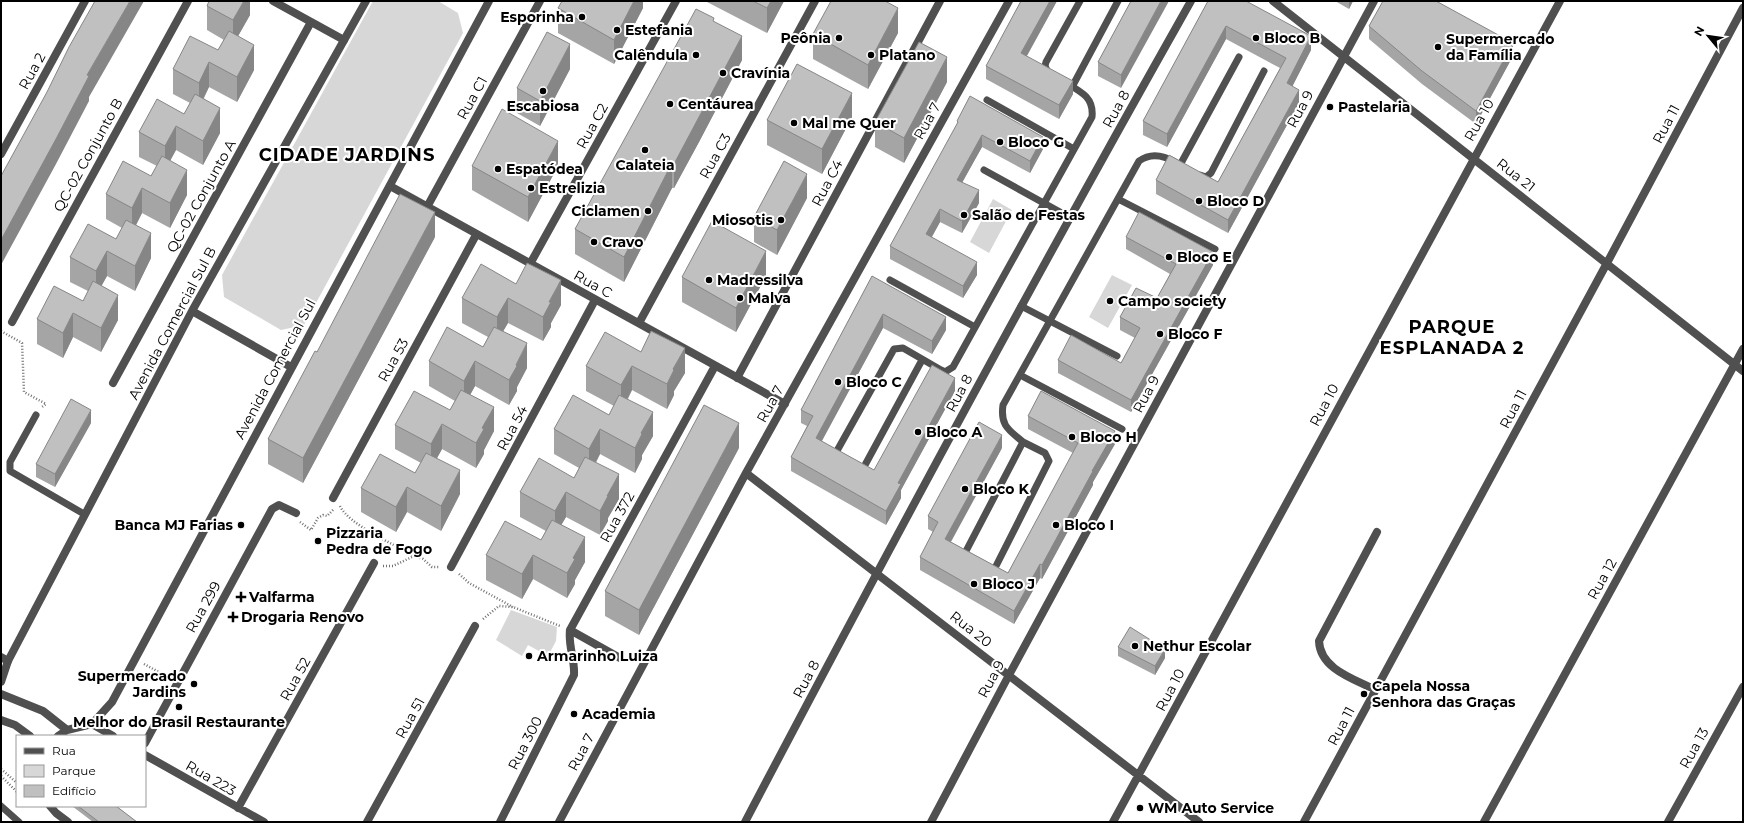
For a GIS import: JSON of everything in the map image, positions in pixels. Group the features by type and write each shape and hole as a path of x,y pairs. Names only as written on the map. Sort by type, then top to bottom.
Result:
{"street":[{"name":"Rua 2","path":"1,154 85,1"},
{"name":"QC-02 Conjunto B","path":"12,322 188,1"},
{"path":"274,1 344,40"},
{"name":"Avenida Comercial Sul B","path":"1,682 4,659 84,514 192,311 366,1"},
{"name":"Rua C1","path":"427,207 540,1"},
{"name":"Rua C2","path":"530,264 676,1"},
{"name":"Rua C3","path":"639,324 815,1"},
{"name":"Rua C4","path":"737,378 940,1"},
{"name":"Rua 7","path":"559,822 746,473 1009,1"},
{"name":"Rua 8","path":"745,822 876,573 1021,306 1192,1"},
{"name":"Rua 21","path":"1273,1 1342,58 1473,158 1743,371"},
{"name":"Rua 9","path":"931,822 1009,674 1374,1"},
{"name":"Rua 10","path":"1113,822 1473,158 1560,1"},
{"name":"Avenida Comercial Sul","path":"92,724 112,702 291,367 390,186 485,2"},
{"name":"Rua 11","path":"1304,822 1607,263 1743,8"},
{"name":"QC-02 Conjunto A","path":"113,383 311,22"},
{"name":"Rua C","path":"390,186 476,235 785,404"},
{"name":"Rua 53","path":"333,498 476,235"},
{"name":"Rua 54","path":"451,567 595,300"},
{"path":"192,311 291,367"},
{"name":"Rua 12","path":"1484,822 1743,349"},
{"name":"Rua 372","path":"570,630 715,366"},
{"name":"Rua 20","path":"746,473 1009,674 1199,822"},
{"name":"Rua 299","path":"146,741 272,509 279,505 296,513"},
{"path":"1376,690 1341,672 1326,661 1319,650 1319,641 1377,532"},
{"name":"Rua 52","path":"238,808 374,563"},
{"name":"Rua 51","path":"367,822 475,626"},
{"path":"570,630 620,658"},
{"name":"Rua 300","path":"500,822 574,675 575,664 570,644 570,630"},
{"name":"Rua 13","path":"1668,822 1743,686"},
{"path":"1,694 43,711 67,730"},
{"path":"1,720 15,725 29,735"},
{"path":"60,735 67,730 92,724 110,735"},
{"name":"Rua 223","path":"146,756 264,822"},
{"path":"51,807 68,822"}],"lane":[{"path":"838,449 894,349 903,348 941,370 950,370 1092,117 1093,109 1090,101 1046,70 1045,66 1080,1"},
{"path":"1072,87 1118,1"},
{"path":"1186,168 1239,57"},
{"path":"995,568 1049,461 1045,453 1023,442 1005,426 1001,416 1003,405 1139,161 1146,156 1168,158 1206,177 1211,173 1264,72"},
{"path":"987,100 1074,149"},
{"path":"984,170 1070,217"},
{"path":"1118,199 1215,249"},
{"path":"890,280 975,327"},
{"path":"1021,306 1117,356"},
{"path":"865,465 922,360"},
{"path":"1020,375 1122,429"},
{"path":"36,415 10,462 10,471 84,514"},
{"path":"965,553 1023,442"},
{"path":"1,806 19,822"}],"path":[{"path":"1,331 22,343 24,392 46,404 36,415"},
{"path":"296,513 300,522 311,530 318,518 323,515 327,516 338,502 343,511 353,522 414,556 423,559 432,567 451,567 469,582 512,607 570,630"},
{"path":"374,563 384,566 393,566 414,556"},
{"path":"475,626 499,606 512,607"},
{"path":"135,659 177,682"},
{"path":"1,769 16,782"},
{"path":"1,776 16,791"}],"green space":[{"path":"373,1 438,1 458,13 463,33 304,325 281,330 224,297 222,275"},
{"path":"993,199 1012,210 989,253 970,242"},
{"name":"Campo society","path":"1112,275 1132,285 1108,328 1089,317"},
{"path":"511,610 557,627 556,641 548,656 528,645 522,656 496,640"}],"building":[{"path":"95,1 130,1 87,75 89,76 1,240 1,176"},
{"path":"209,1 244,1 233,20 207,6"},
{"path":"562,1 634,1 614,40 558,8"},
{"path":"753,1 771,1 767,8"},
{"path":"831,1 885,1 898,8 868,65 813,34"},
{"path":"1021,1 1050,1 1021,53 1073,81 1059,105 986,66"},
{"path":"1131,1 1161,1 1121,75 1098,62"},
{"path":"1208,1 1246,1 1311,36 1287,83 1299,90 1228,220 1156,180 1169,155 1218,182 1286,58 1226,26 1167,134 1143,121"},
{"name":"Supermercado da Família","path":"1383,1 1436,1 1513,43 1476,111 1422,71 1369,26"},
{"path":"696,9 714,18 713,21 742,36 674,164 672,163 624,257 575,229"},
{"path":"229,31 254,45 237,77 209,62 199,83 173,69 190,36 218,50"},
{"path":"547,32 570,44 540,101 517,88"},
{"path":"919,42 947,57 904,138 875,122"},
{"path":"797,64 852,93 822,149 767,120"},
{"path":"195,94 220,108 203,141 176,126 165,146 139,132 157,99 184,114"},
{"path":"970,96 1043,137 1030,161 982,135 957,180 979,190 962,221 940,209 926,234 977,262 963,286 890,246 958,122 957,121"},
{"path":"502,109 558,141 528,197 472,166"},
{"path":"162,156 187,170 170,203 142,188 132,208 106,194 123,161 151,176"},
{"path":"784,161 807,174 777,230 754,217"},
{"path":"400,194 435,212 303,458 268,439 315,351 317,352"},
{"path":"1139,212 1213,252 1131,400 1058,360 1071,335 1121,363 1140,328 1120,317 1136,288 1157,298 1176,264 1126,237"},
{"path":"126,220 151,233 135,266 107,251 96,271 70,257 88,224 116,239"},
{"path":"712,221 766,251 736,308 682,277"},
{"path":"527,263 561,280 543,317 508,298 497,317 462,298 481,264 516,284"},
{"path":"872,276 946,317 932,341 883,314 816,438 874,470 932,365 955,378 898,483 901,484 886,511 791,457 813,416 801,410"},
{"path":"93,281 118,295 101,328 73,313 63,333 37,319 54,286 83,301"},
{"path":"447,327 483,347 494,327 527,343 509,380 475,361 464,381 429,361"},
{"path":"651,331 685,348 673,369 674,370 667,384 632,366 621,385 586,366 605,332 641,352"},
{"path":"461,390 494,407 482,428 484,429 476,443 442,424 431,444 395,425 414,391 450,410"},
{"path":"1041,391 1115,431 1042,565 1040,564 1014,611 920,557 938,522 928,516 979,422 1002,435 945,539 1008,573 1078,443 1028,416"},
{"path":"573,395 609,415 619,395 653,412 641,433 642,434 635,448 600,429 589,449 554,429"},
{"path":"71,399 91,410 55,474 36,464"},
{"path":"704,405 739,423 639,610 605,591"},
{"path":"426,453 460,470 441,506 407,487 396,507 361,488 380,454 415,473"},
{"path":"585,457 619,474 600,511 566,492 555,511 520,492 539,458 574,478"},
{"path":"552,520 585,537 573,558 575,559 567,573 533,555 522,574 486,555 505,521 541,540"},
{"path":"1130,627 1165,649 1155,666 1118,647"},
{"path":"79,807 117,807 137,822 99,822"}],"place":[{"name":"Esporinha","path":"582,17"},
{"name":"Estefania","path":"617,30"},
{"name":"Peônia","path":"839,38"},
{"name":"Bloco B","path":"1256,38"},
{"name":"Supermercado da Família","path":"1438,47"},
{"name":"Calêndula","path":"696,55"},
{"name":"Platano","path":"871,55"},
{"name":"Cravínia","path":"723,73"},
{"name":"Escabiosa","path":"543,91"},
{"name":"Centáurea","path":"670,104"},
{"name":"Pastelaria","path":"1330,107"},
{"name":"Mal me Quer","path":"794,123"},
{"name":"Bloco G","path":"1000,142"},
{"name":"Calateia","path":"645,150"},
{"name":"Espatódea","path":"498,169"},
{"name":"Estrelizia","path":"531,188"},
{"name":"Bloco D","path":"1199,201"},
{"name":"Ciclamen","path":"648,211"},
{"name":"Salão de Festas","path":"964,215"},
{"name":"Miosotis","path":"781,220"},
{"name":"Cravo","path":"594,242"},
{"name":"Bloco E","path":"1169,257"},
{"name":"Madressilva","path":"709,280"},
{"name":"Malva","path":"740,298"},
{"name":"Campo society","path":"1110,301"},
{"name":"Bloco F","path":"1160,334"},
{"name":"Bloco C","path":"838,382"},
{"name":"Bloco A","path":"918,432"},
{"name":"Bloco H","path":"1072,437"},
{"name":"Bloco K","path":"965,489"},
{"name":"Banca MJ Farias","path":"241,525"},
{"name":"Bloco I","path":"1056,525"},
{"name":"Pizzaria Pedra de Fogo","path":"318,541"},
{"name":"Bloco J","path":"974,584"},
{"name":"Valfarma","path":"241,597"},
{"name":"Drogaria Renovo","path":"233,617"},
{"name":"Nethur Escolar","path":"1135,646"},
{"name":"Armarinho Luiza","path":"529,656"},
{"name":"Supermercado Jardins","path":"194,684"},
{"name":"Capela Nossa Senhora das Graças","path":"1364,694"},
{"name":"Melhor do Brasil Restaurante","path":"179,707"},
{"name":"Academia","path":"574,714"},
{"name":"WM Auto Service","path":"1140,808"}],"district":[{"name":"CIDADE JARDINS","path":"347,155"},
{"name":"PARQUE ESPLANADA 2","path":"1452,337"}]}
